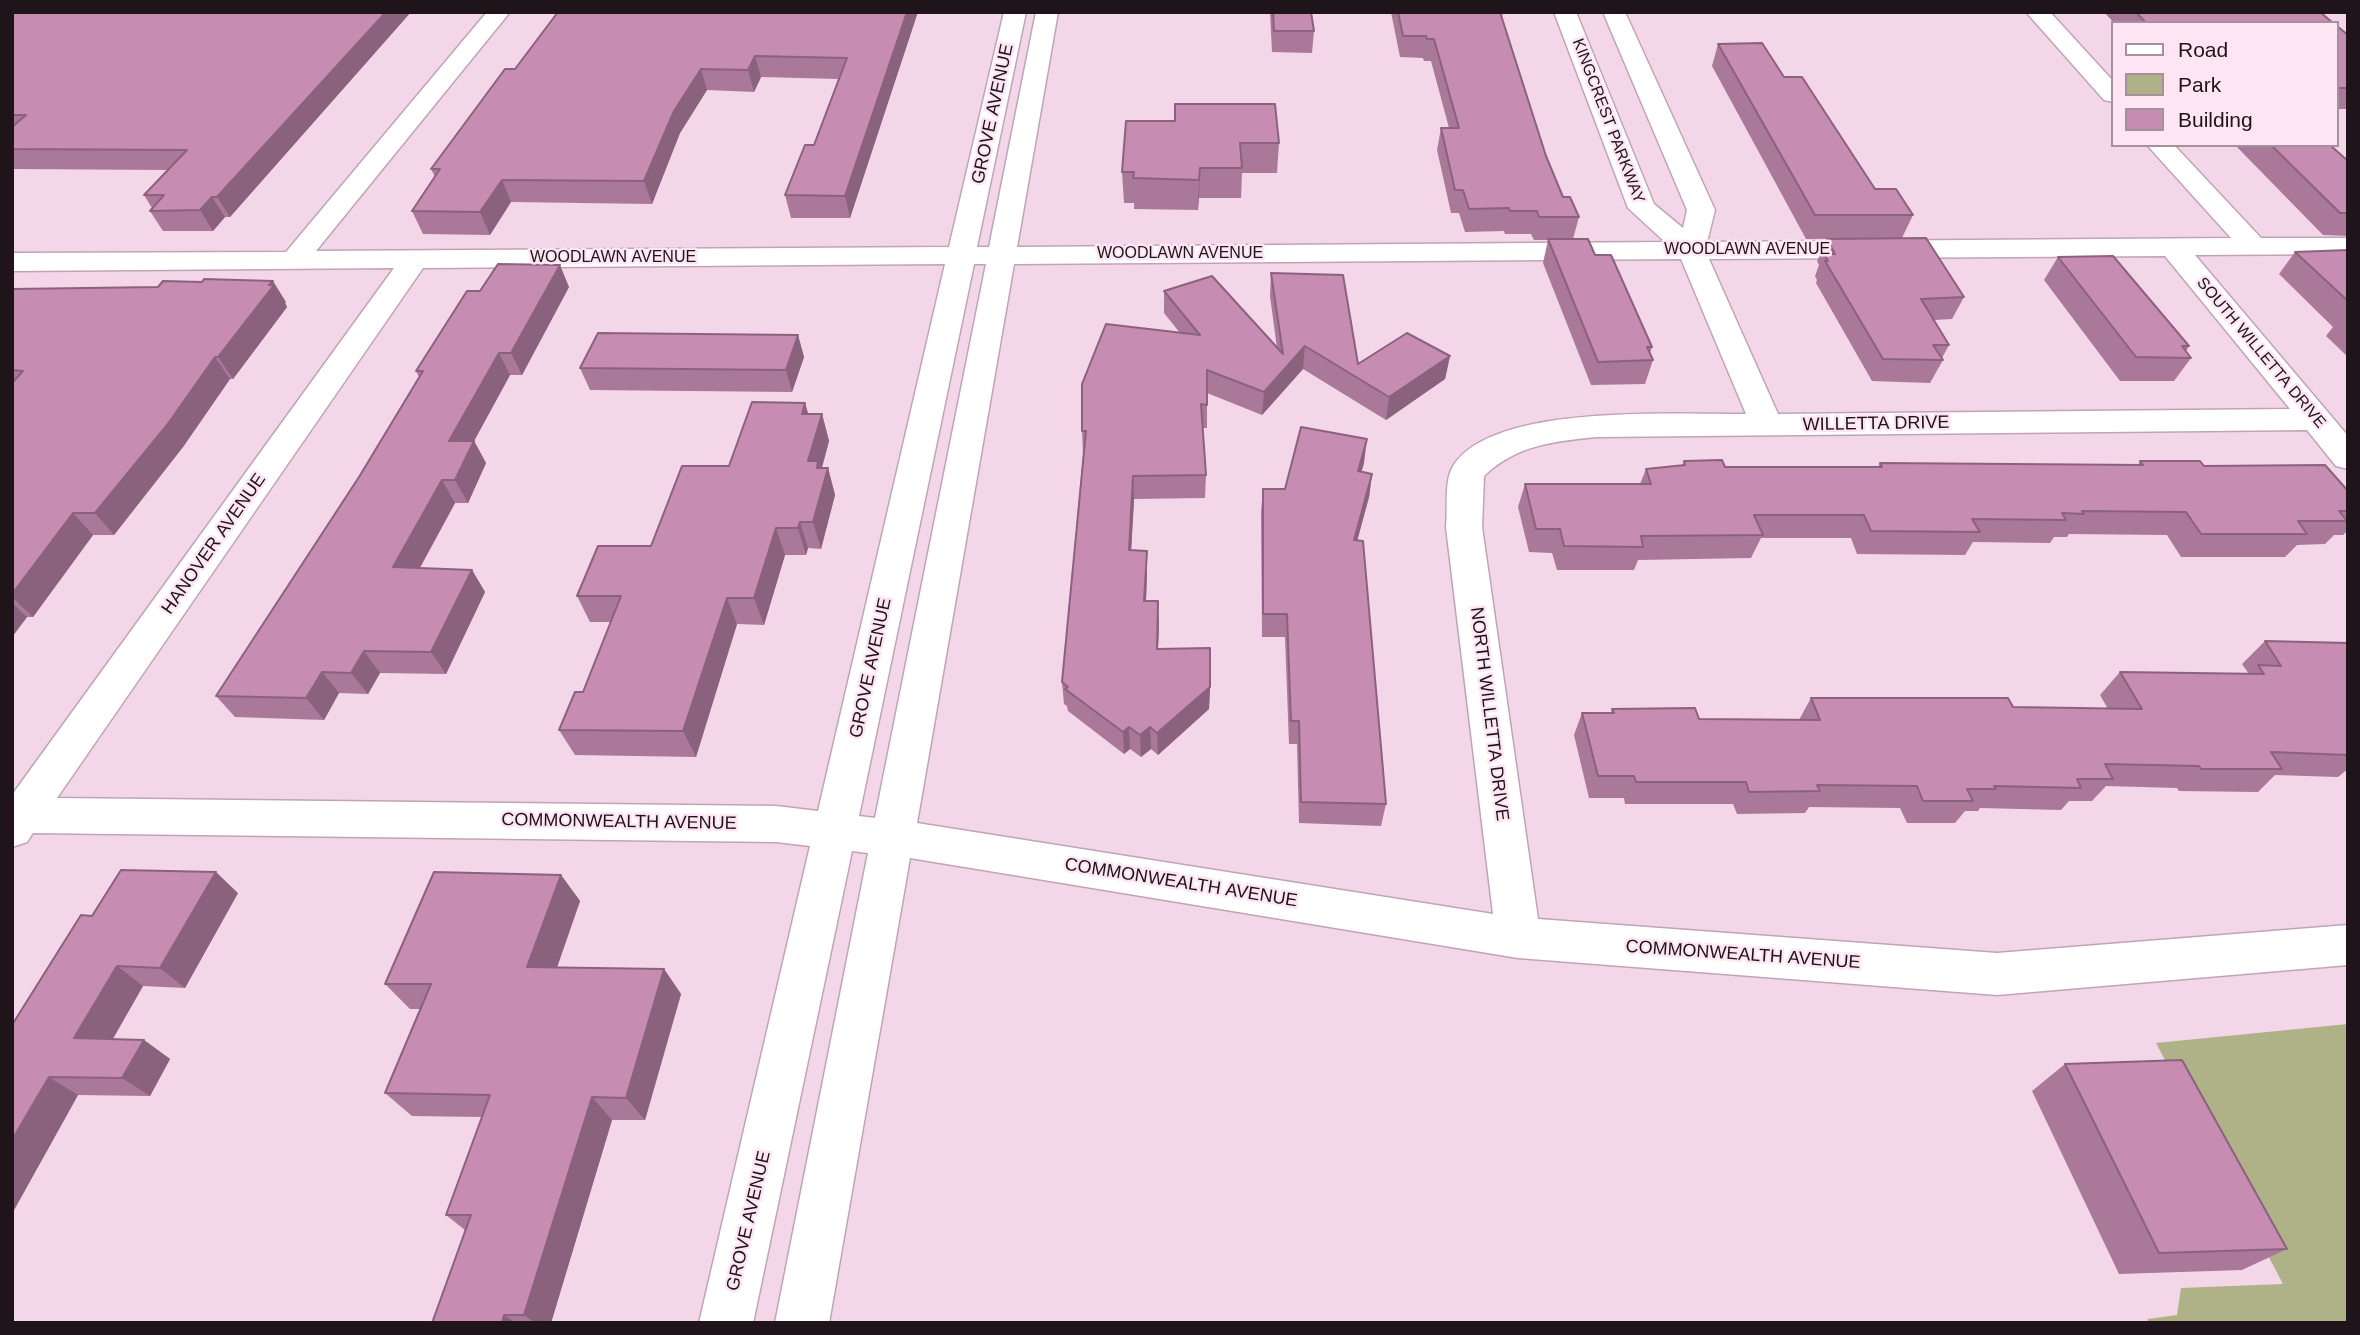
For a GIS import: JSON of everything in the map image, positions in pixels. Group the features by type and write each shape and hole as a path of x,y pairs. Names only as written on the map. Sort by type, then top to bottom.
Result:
{"street":[{"path":"294,260 499,12"},
{"name":"GROVE AVENUE","path":"726,1323 1015,12"},
{"name":"GROVE AVENUE","path":"802,1323 1047,12"},
{"name":"KINGCREST PARKWAY","path":"1565,12 1642,208 1691,250 1767,426"},
{"path":"1614,12 1701,210 1691,250"},
{"path":"2037,12 2112,94"},
{"path":"2162,147 2254,247"},
{"name":"WOODLAWN AVENUE","path":"12,262 2348,246"},
{"name":"SOUTH WILLETTA DRIVE","path":"2173,247 2348,458"},
{"name":"HANOVER AVENUE","path":"16,819 415,258"},
{"name":"WILLETTA DRIVE","path":"1464,490 1467,472 1498,446 1549,430 1597,426 2316,419"},
{"name":"NORTH WILLETTA DRIVE","path":"1464,490 1464,527 1518,938"},
{"name":"COMMONWEALTH AVENUE","path":"16,819 776,824 951,845 1518,938 1997,974 2348,945"}],"green space":[{"path":"2348,1024 2348,1323 2147,1323 2148,1319 2177,1315 2181,1288 2283,1284 2156,1043"}],"building":[{"path":"12,12 386,12 217,197 212,197 200,210 150,211 164,195 144,195 187,150 12,149 12,127 26,115 12,115"},
{"path":"558,12 907,12 845,196 785,195 805,145 814,145 847,58 755,56 748,70 701,69 674,111 644,181 502,180 480,212 412,211 440,169 431,169 505,69 515,69"},
{"path":"1273,12 1311,12 1314,31 1274,31"},
{"path":"1398,12 1500,12 1546,156 1563,197 1570,197 1579,217 1539,217 1537,211 1510,211 1509,208 1469,209 1463,190 1455,190 1441,128 1459,128 1434,39 1427,39 1426,36 1403,36"},
{"path":"2136,12 2320,12 2331,21 2144,21"},
{"path":"2339,28 2348,35 2348,88 2339,88"},
{"path":"1762,43 1784,77 1802,77 1875,189 1896,189 1913,215 1815,215 1718,44"},
{"path":"1175,104 1275,104 1279,143 1240,143 1242,168 1200,168 1199,180 1133,178 1134,172 1122,172 1126,121 1175,121"},
{"path":"2273,147 2332,147 2348,161 2348,213 2340,213"},
{"path":"1926,238 1964,297 1921,299 1949,345 1933,345 1943,360 1883,359 1825,261 1828,261 1824,254 1835,254 1827,239"},
{"path":"1548,239 1588,239 1595,255 1611,255 1652,347 1647,347 1653,360 1598,362"},
{"path":"2348,250 2348,301 2295,252"},
{"path":"2113,256 2189,346 2182,346 2191,358 2136,357 2058,257"},
{"path":"498,264 560,265 511,353 499,353 449,441 474,441 455,480 442,480 393,567 472,570 431,652 364,651 351,673 322,672 306,698 216,696 359,477 423,371 416,371 467,291 480,291"},
{"path":"1271,273 1343,275 1358,364 1407,333 1450,356 1389,397 1305,346 1264,392 1207,370 1207,405 1201,404 1206,475 1133,476 1129,550 1147,551 1144,601 1158,601 1157,649 1210,648 1210,687 1157,733 1150,727 1140,735 1129,727 1123,732 1065,689 1068,687 1062,682 1086,431 1082,431 1082,384 1106,324 1200,335 1164,291 1212,276 1283,354"},
{"path":"204,279 273,281 269,285 274,285 218,357 215,357 167,425 95,513 73,513 12,594 12,383 23,371 12,370 12,289 158,287 163,281 202,282"},
{"path":"598,333 798,335 786,370 580,368"},
{"path":"752,402 805,403 802,414 822,414 808,461 818,461 817,468 828,468 813,522 800,522 798,528 776,528 754,598 727,598 683,731 559,730 575,692 583,692 621,596 577,596 598,546 651,546 682,466 729,466"},
{"path":"1301,427 1367,439 1358,471 1372,474 1354,540 1363,541 1386,804 1301,802 1299,721 1291,721 1287,614 1263,614 1263,489 1285,489"},
{"path":"1722,460 1725,467 1882,467 1880,463 2143,465 2140,461 2200,461 2204,466 2325,465 2348,491 2348,511 2339,511 2347,521 2298,521 2307,534 2201,534 2186,512 2082,511 2084,514 2062,513 2066,520 1972,519 1980,532 1871,531 1864,515 1754,515 1763,535 1641,536 1643,547 1564,546 1560,529 1536,529 1525,484 1651,484 1646,469 1685,465 1684,461"},
{"path":"2265,641 2348,643 2348,755 2271,752 2282,769 2201,769 2199,766 2105,764 2113,779 2077,779 2081,788 1994,786 1996,789 1967,789 1973,801 1923,801 1917,786 1817,785 1820,791 1749,792 1746,782 1636,782 1634,776 1598,776 1582,713 1614,713 1612,709 1695,708 1699,719 1820,720 1811,698 2008,698 2013,707 2142,709 2120,672 2264,674 2258,665 2281,666"},
{"path":"121,870 216,872 160,968 117,966 74,1038 144,1040 122,1078 49,1077 12,1140 12,1025 81,915 92,916"},
{"path":"434,872 561,875 527,967 664,969 626,1098 592,1097 524,1315 504,1315 502,1323 432,1323 471,1215 446,1215 490,1095 385,1093 431,984 385,984"},
{"path":"2182,1060 2287,1249 2159,1253 2065,1064"}]}
